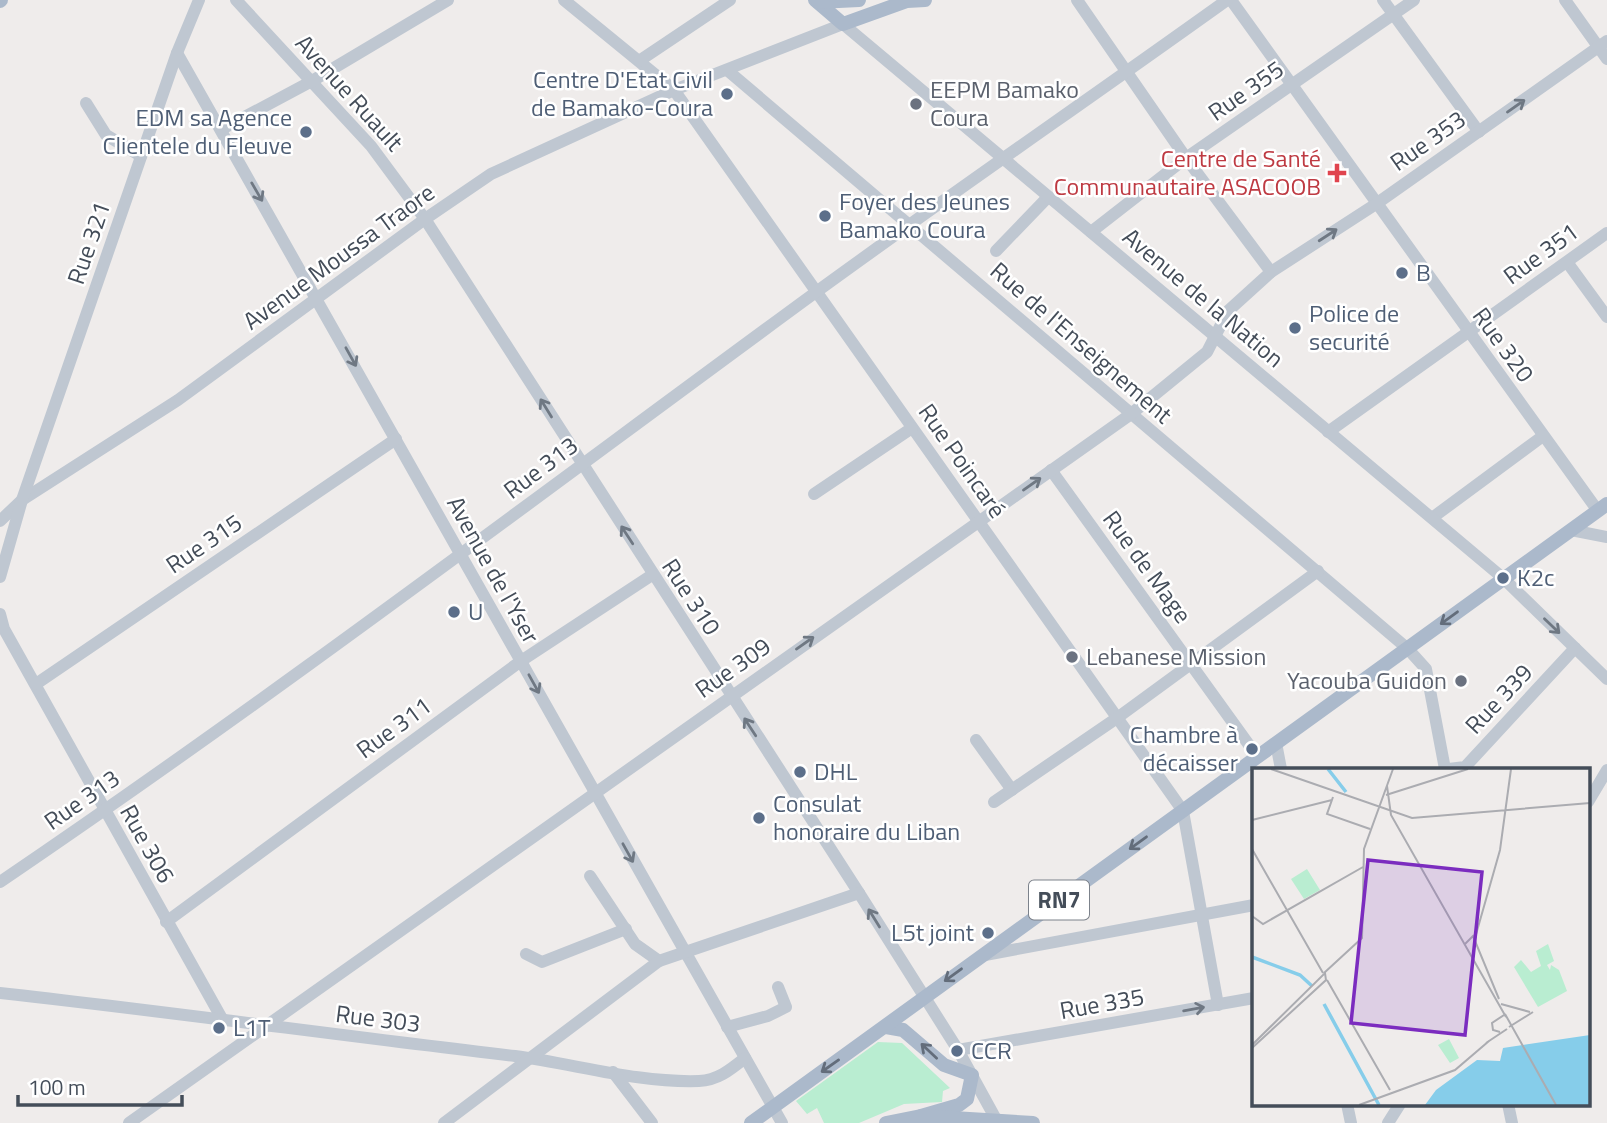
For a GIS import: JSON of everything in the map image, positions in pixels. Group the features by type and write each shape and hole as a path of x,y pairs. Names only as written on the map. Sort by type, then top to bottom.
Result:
{"main road":[{"path":"816,1 859,0"},
{"path":"890,0 925,0"},
{"path":"816,1 843,24 907,1"},
{"name":"RN7","path":"751,1123 1602,507"},
{"path":"886,1027 903,1030 944,1065 972,1074 967,1099 959,1105 886,1123"},
{"path":"921,1116 1033,1123"}],"street":[{"name":"Rue 321","path":"1,569 22,500 141,156 177,53 199,0"},
{"name":"Avenue Ruault","path":"236,0 371,146 425,219"},
{"path":"222,129 312,81 448,0"},
{"name":"Rue Poincaré","path":"564,0 674,90 1183,811 1218,1005"},
{"path":"639,61 730,0"},
{"path":"869,15 878,0"},
{"path":"1077,0 1186,158 1271,272"},
{"name":"Rue 313","path":"0,882 105,811 461,555 910,224 1229,0"},
{"name":"Rue 320","path":"1229,0 1467,333 1544,436 1602,507"},
{"path":"1383,0 1479,132"},
{"name":"Rue 355","path":"1091,232 1186,158 1413,0"},
{"path":"1565,0 1605,50"},
{"name":"Avenue Moussa Traore","path":"0,521 22,500 178,400 425,219 491,174 674,90 843,24"},
{"name":"Avenue de la Nation","path":"843,24 1216,334 1328,432 1503,578 1607,679"},
{"name":"Rue 353","path":"1216,334 1228,311 1271,272 1605,50"},
{"name":"Avenue de l'Yser","path":"177,53 318,298 683,951 774,1107"},
{"name":"Rue de l'Enseignement","path":"727,70 1408,649 1426,669 1447,768"},
{"path":"86,103 106,135 141,156"},
{"path":"996,251 1048,197"},
{"name":"Rue 310","path":"425,219 859,893 958,1050 997,1121"},
{"name":"Rue 351","path":"1328,432 1607,233"},
{"path":"1567,262 1607,317"},
{"name":"Rue 309","path":"129,1123 1131,414 1207,352 1216,334"},
{"path":"814,494 912,428"},
{"path":"1432,518 1544,436"},
{"name":"Rue 315","path":"36,684 396,439"},
{"name":"Rue de Mage","path":"1051,470 1256,756"},
{"path":"1572,530 1607,537"},
{"path":"994,802 1117,718 1318,571"},
{"name":"Rue 311","path":"166,922 521,661 652,575"},
{"name":"Rue 306","path":"0,614 4,629 221,1017"},
{"name":"Rue 339","path":"1467,768 1576,648"},
{"path":"976,740 1012,790"},
{"path":"1276,743 1281,768"},
{"path":"1590,799 1605,776"},
{"path":"590,876 635,944 659,961"},
{"path":"444,1123 659,961 859,893"},
{"path":"981,955 1252,905"},
{"path":"526,954 542,962 625,929"},
{"path":"727,1027 768,1016 786,1007 778,987"},
{"name":"Rue 303","path":"0,993 221,1017 265,1027 531,1058 658,1080 702,1081 721,1076 745,1058"},
{"name":"Rue 335","path":"958,1050 1252,998"},
{"path":"613,1072 652,1123"},
{"path":"1388,1123 1399,1106"},
{"path":"774,1107 782,1123"},
{"path":"774,1107 789,1123"}],"green space":[{"path":"878,1042 902,1043 950,1088 943,1091 942,1102 904,1104 859,1123 824,1123 817,1108 807,1114 796,1101"}],"place":[{"name":"Centre D'Etat Civil de Bamako-Coura","path":"727,94"},
{"name":"EEPM Bamako Coura","path":"916,104"},
{"name":"EDM sa Agence Clientele du Fleuve","path":"306,132"},
{"name":"Centre de Santé Communautaire ASACOOB","path":"1337,173"},
{"name":"Foyer des Jeunes Bamako Coura","path":"825,216"},
{"name":"B","path":"1402,273"},
{"name":"Police de securité","path":"1295,328"},
{"name":"K2c","path":"1503,578"},
{"name":"U","path":"454,612"},
{"name":"Lebanese Mission","path":"1072,657"},
{"name":"Yacouba Guidon","path":"1461,681"},
{"name":"Chambre à décaisser","path":"1252,749"},
{"name":"DHL","path":"800,772"},
{"name":"Consulat honoraire du Liban","path":"759,818"},
{"name":"L5t joint","path":"988,933"},
{"name":"L1T","path":"219,1028"},
{"name":"CCR","path":"957,1051"}]}
